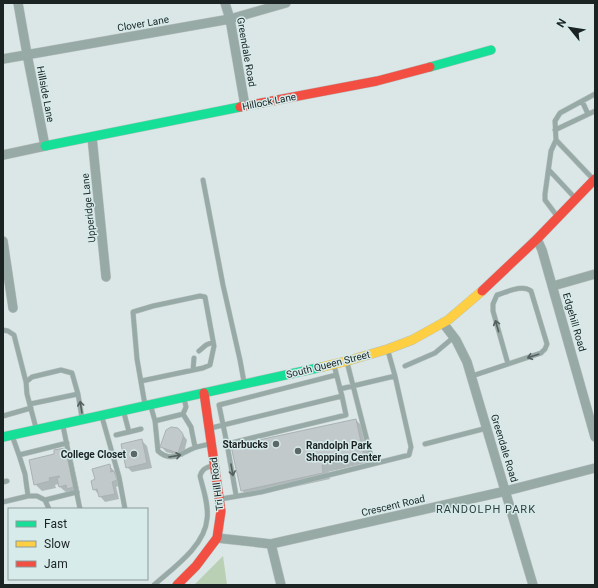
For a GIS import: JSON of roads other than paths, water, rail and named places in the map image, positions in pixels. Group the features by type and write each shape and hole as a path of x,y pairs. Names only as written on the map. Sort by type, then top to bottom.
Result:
{"street":[{"name":"Hillside Lane","path":"18,3 26,54 45,146"},
{"name":"Greendale Road","path":"225,3 230,18 244,106"},
{"name":"Clover Lane","path":"3,59 230,18 286,3"},
{"name":"Hillock Lane","path":"45,146 377,81 491,50"},
{"name":"Upperidge Lane","path":"92,138 106,277"},
{"path":"3,155 45,146"},
{"name":"South Queen Street","path":"7,436 347,361 412,340 443,323 492,281 537,239 595,180"},
{"name":"Edgehill Road","path":"537,239 553,286 595,436"},
{"path":"3,241 13,308"},
{"path":"553,286 595,274"},
{"name":"Greendale Road","path":"443,323 462,350 472,376 533,585"},
{"name":"Tri Hill Road","path":"177,585 196,566 217,538 221,511 204,393"},
{"name":"Crescent Road","path":"217,538 271,544 506,491 595,468"},
{"path":"271,544 281,585"}],"lane":[{"path":"558,217 545,200 551,151 556,140 555,121 560,113 595,94"},
{"path":"582,101 588,114"},
{"path":"555,130 595,111"},
{"path":"556,140 595,180"},
{"path":"548,170 576,198"},
{"path":"203,180 244,384"},
{"path":"472,376 508,364 541,353 545,349 547,344 531,290 527,287 497,295 493,304 493,311 508,364"},
{"path":"141,381 203,368 210,365 214,346 205,297 200,296 168,302 133,312 137,359 141,381 148,406 155,421 158,451 162,455 170,457 182,454 195,447 212,444"},
{"path":"3,330 14,335 36,430"},
{"path":"405,366 435,353 454,337"},
{"path":"199,351 206,345 213,342"},
{"path":"219,499 261,492 409,455 411,447 388,349"},
{"path":"193,370 194,358"},
{"path":"347,361 373,464"},
{"path":"227,444 346,415 333,364"},
{"path":"26,382 32,377 61,370 72,373 83,420"},
{"path":"236,495 219,405 336,375"},
{"path":"340,389 395,376"},
{"path":"3,416 30,406 78,394"},
{"path":"209,428 342,396"},
{"path":"183,414 186,407 184,398"},
{"path":"124,411 129,432"},
{"path":"155,421 183,414"},
{"path":"183,414 191,426 195,447"},
{"path":"102,416 119,477 125,508"},
{"path":"63,424 80,508"},
{"path":"425,444 487,428"},
{"path":"116,435 141,429"},
{"path":"7,436 19,454 25,474 28,496"},
{"path":"19,454 67,444"},
{"path":"154,585 180,562 202,536 208,518 200,476 201,471 206,467 214,466"},
{"path":"45,500 77,492"},
{"path":"3,502 28,496 37,496 45,500 49,508"}],"place":[{"name":"Starbucks","path":"276,444"},
{"name":"Randolph Park Shopping Center","path":"298,451"},
{"name":"College Closet","path":"134,454"}],"district":[{"name":"RANDOLPH PARK","path":"486,509"}]}
